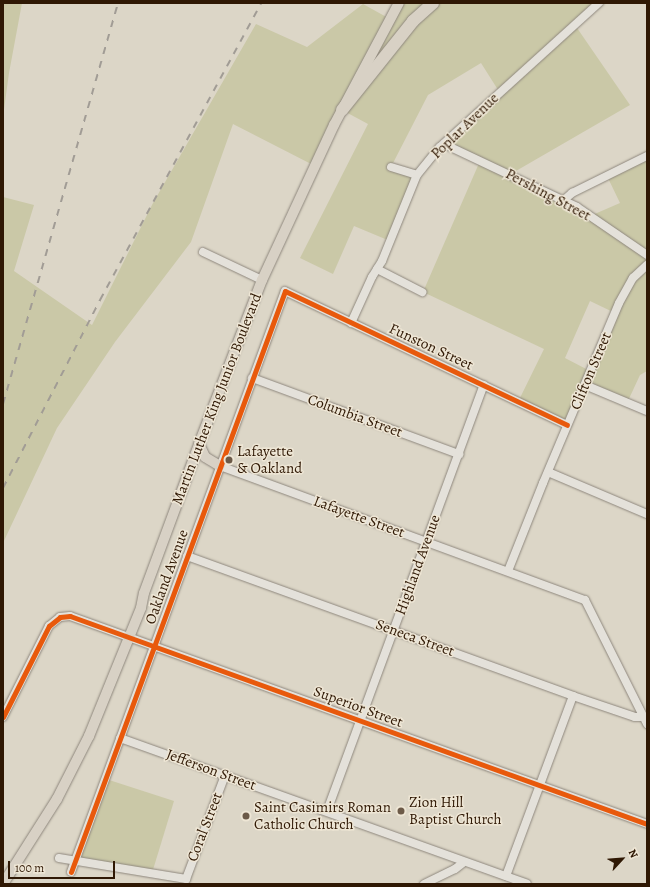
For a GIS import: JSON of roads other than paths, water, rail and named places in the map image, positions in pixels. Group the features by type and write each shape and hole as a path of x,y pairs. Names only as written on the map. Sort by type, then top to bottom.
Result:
{"highway":[{"path":"342,110 413,21 433,3"}],"main road":[{"name":"Martin Luther King Junior Boulevard","path":"3,884 40,829 75,765 98,714 129,637 199,444 262,280 342,110 399,3"},
{"path":"199,444 205,457 220,466"}],"street":[{"name":"Poplar Avenue","path":"351,323 377,269 417,175 444,144 599,3"},
{"name":"Pershing Street","path":"444,144 564,200 647,255"},
{"path":"564,200 572,192 647,156"},
{"path":"391,167 417,175"},
{"path":"203,252 262,280"},
{"name":"Clifton Street","path":"508,571 623,294 633,278 647,265"},
{"path":"377,269 422,292"},
{"name":"Funston Street","path":"285,291 568,425"},
{"name":"Oakland Avenue","path":"72,872 285,291"},
{"name":"Columbia Street","path":"252,378 459,454"},
{"name":"Highland Avenue","path":"327,812 484,385"},
{"path":"585,385 647,412"},
{"name":"Lafayette Street","path":"220,466 587,601 645,721"},
{"path":"548,472 647,514"},
{"name":"Seneca Street","path":"187,556 645,721"},
{"name":"Superior Street","path":"3,717 50,626 60,617 75,617 647,824"},
{"path":"506,876 573,696"},
{"name":"Jefferson Street","path":"120,738 528,884"},
{"name":"Coral Street","path":"76,861 186,879 225,775"},
{"path":"59,858 76,861"},
{"path":"424,884 455,869 464,862"}],"railway":[{"path":"3,404 118,3"},
{"path":"3,488 100,300 261,3"}],"place":[{"name":"Lafayette & Oakland","path":"229,460"},
{"name":"Zion Hill Baptist Church","path":"401,811"},
{"name":"Saint Casimirs Roman Catholic Church","path":"246,816"}]}
